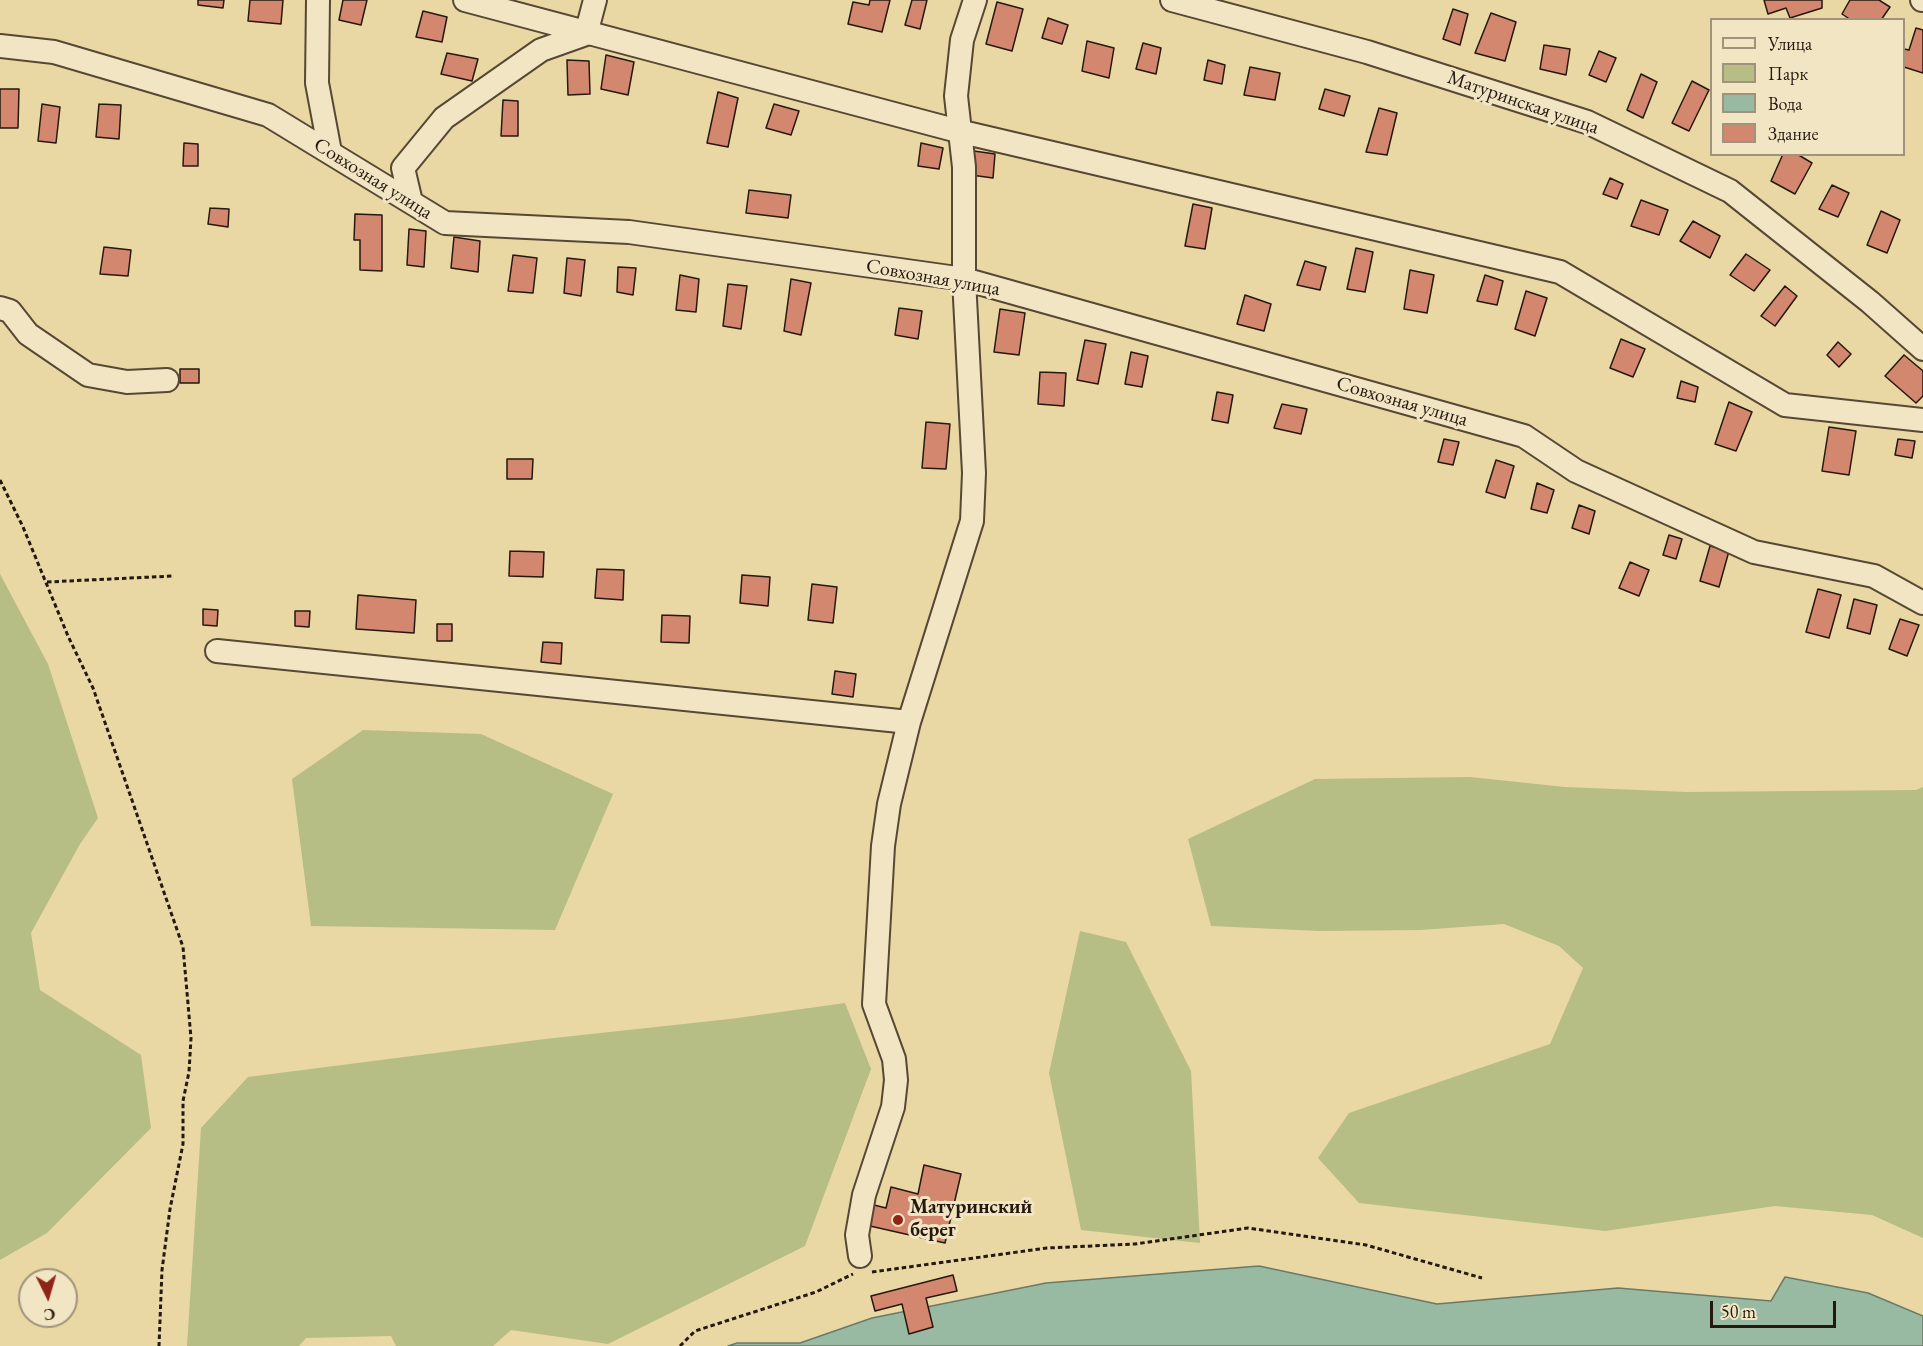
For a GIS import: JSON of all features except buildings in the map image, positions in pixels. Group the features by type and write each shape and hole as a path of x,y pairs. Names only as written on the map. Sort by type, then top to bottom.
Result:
{"street":[{"path":"318,0 317,83 330,152"},
{"path":"465,0 958,131 1560,272 1785,405 1923,420"},
{"path":"586,34 595,0"},
{"path":"863,1267 857,1235 864,1194 891,1116 896,1080 894,1059 874,1004 873,977 883,846 889,804 909,722 972,521 974,473 964,279 964,167 958,131 956,96 962,40 975,0"},
{"name":"Матуринская улица","path":"1172,0 1367,52 1587,122 1730,191 1870,302 1923,349"},
{"path":"411,202 403,168 444,118 541,50 586,34"},
{"name":"Совхозная улица","path":"0,46 54,52 268,115 445,223 628,232 964,279 1524,436 1576,471 1754,552 1874,576 1923,603"},
{"path":"0,308 9,311 28,334 88,375 127,382 166,380"},
{"path":"217,651 909,722"}],"path":[{"path":"0,480 93,688 183,947 191,1038 189,1072 183,1101 183,1144 170,1209 162,1270 159,1346"},
{"path":"47,582 172,576"},
{"path":"680,1346 695,1331 816,1292 863,1267 914,1265 1047,1248 1134,1244 1248,1228 1366,1245 1482,1278"}],"green space":[{"path":"0,574 48,664 98,818 80,844 31,933 40,990 141,1055 151,1128 47,1233 0,1260"},
{"path":"363,730 481,734 613,794 555,930 311,926 292,779"},
{"path":"1470,777 1565,787 1687,792 1916,790 1923,787 1923,1238 1872,1215 1775,1206 1605,1231 1359,1203 1318,1158 1349,1113 1550,1044 1583,968 1559,946 1504,924 1420,930 1320,931 1211,926 1188,839 1315,779"},
{"path":"1080,931 1126,942 1191,1071 1200,1243 1081,1230 1049,1073"},
{"path":"845,1003 871,1069 805,1246 608,1344 511,1330 493,1346 396,1346 391,1336 306,1338 299,1346 187,1346 201,1128 248,1077"}],"water":[{"path":"1259,1266 1437,1304 1618,1288 1771,1301 1785,1277 1868,1293 1923,1316 1923,1346 728,1346 737,1343 800,1343 872,1318 1046,1283"}],"place":[{"name":"Матуринский берег","path":"898,1220"}]}
